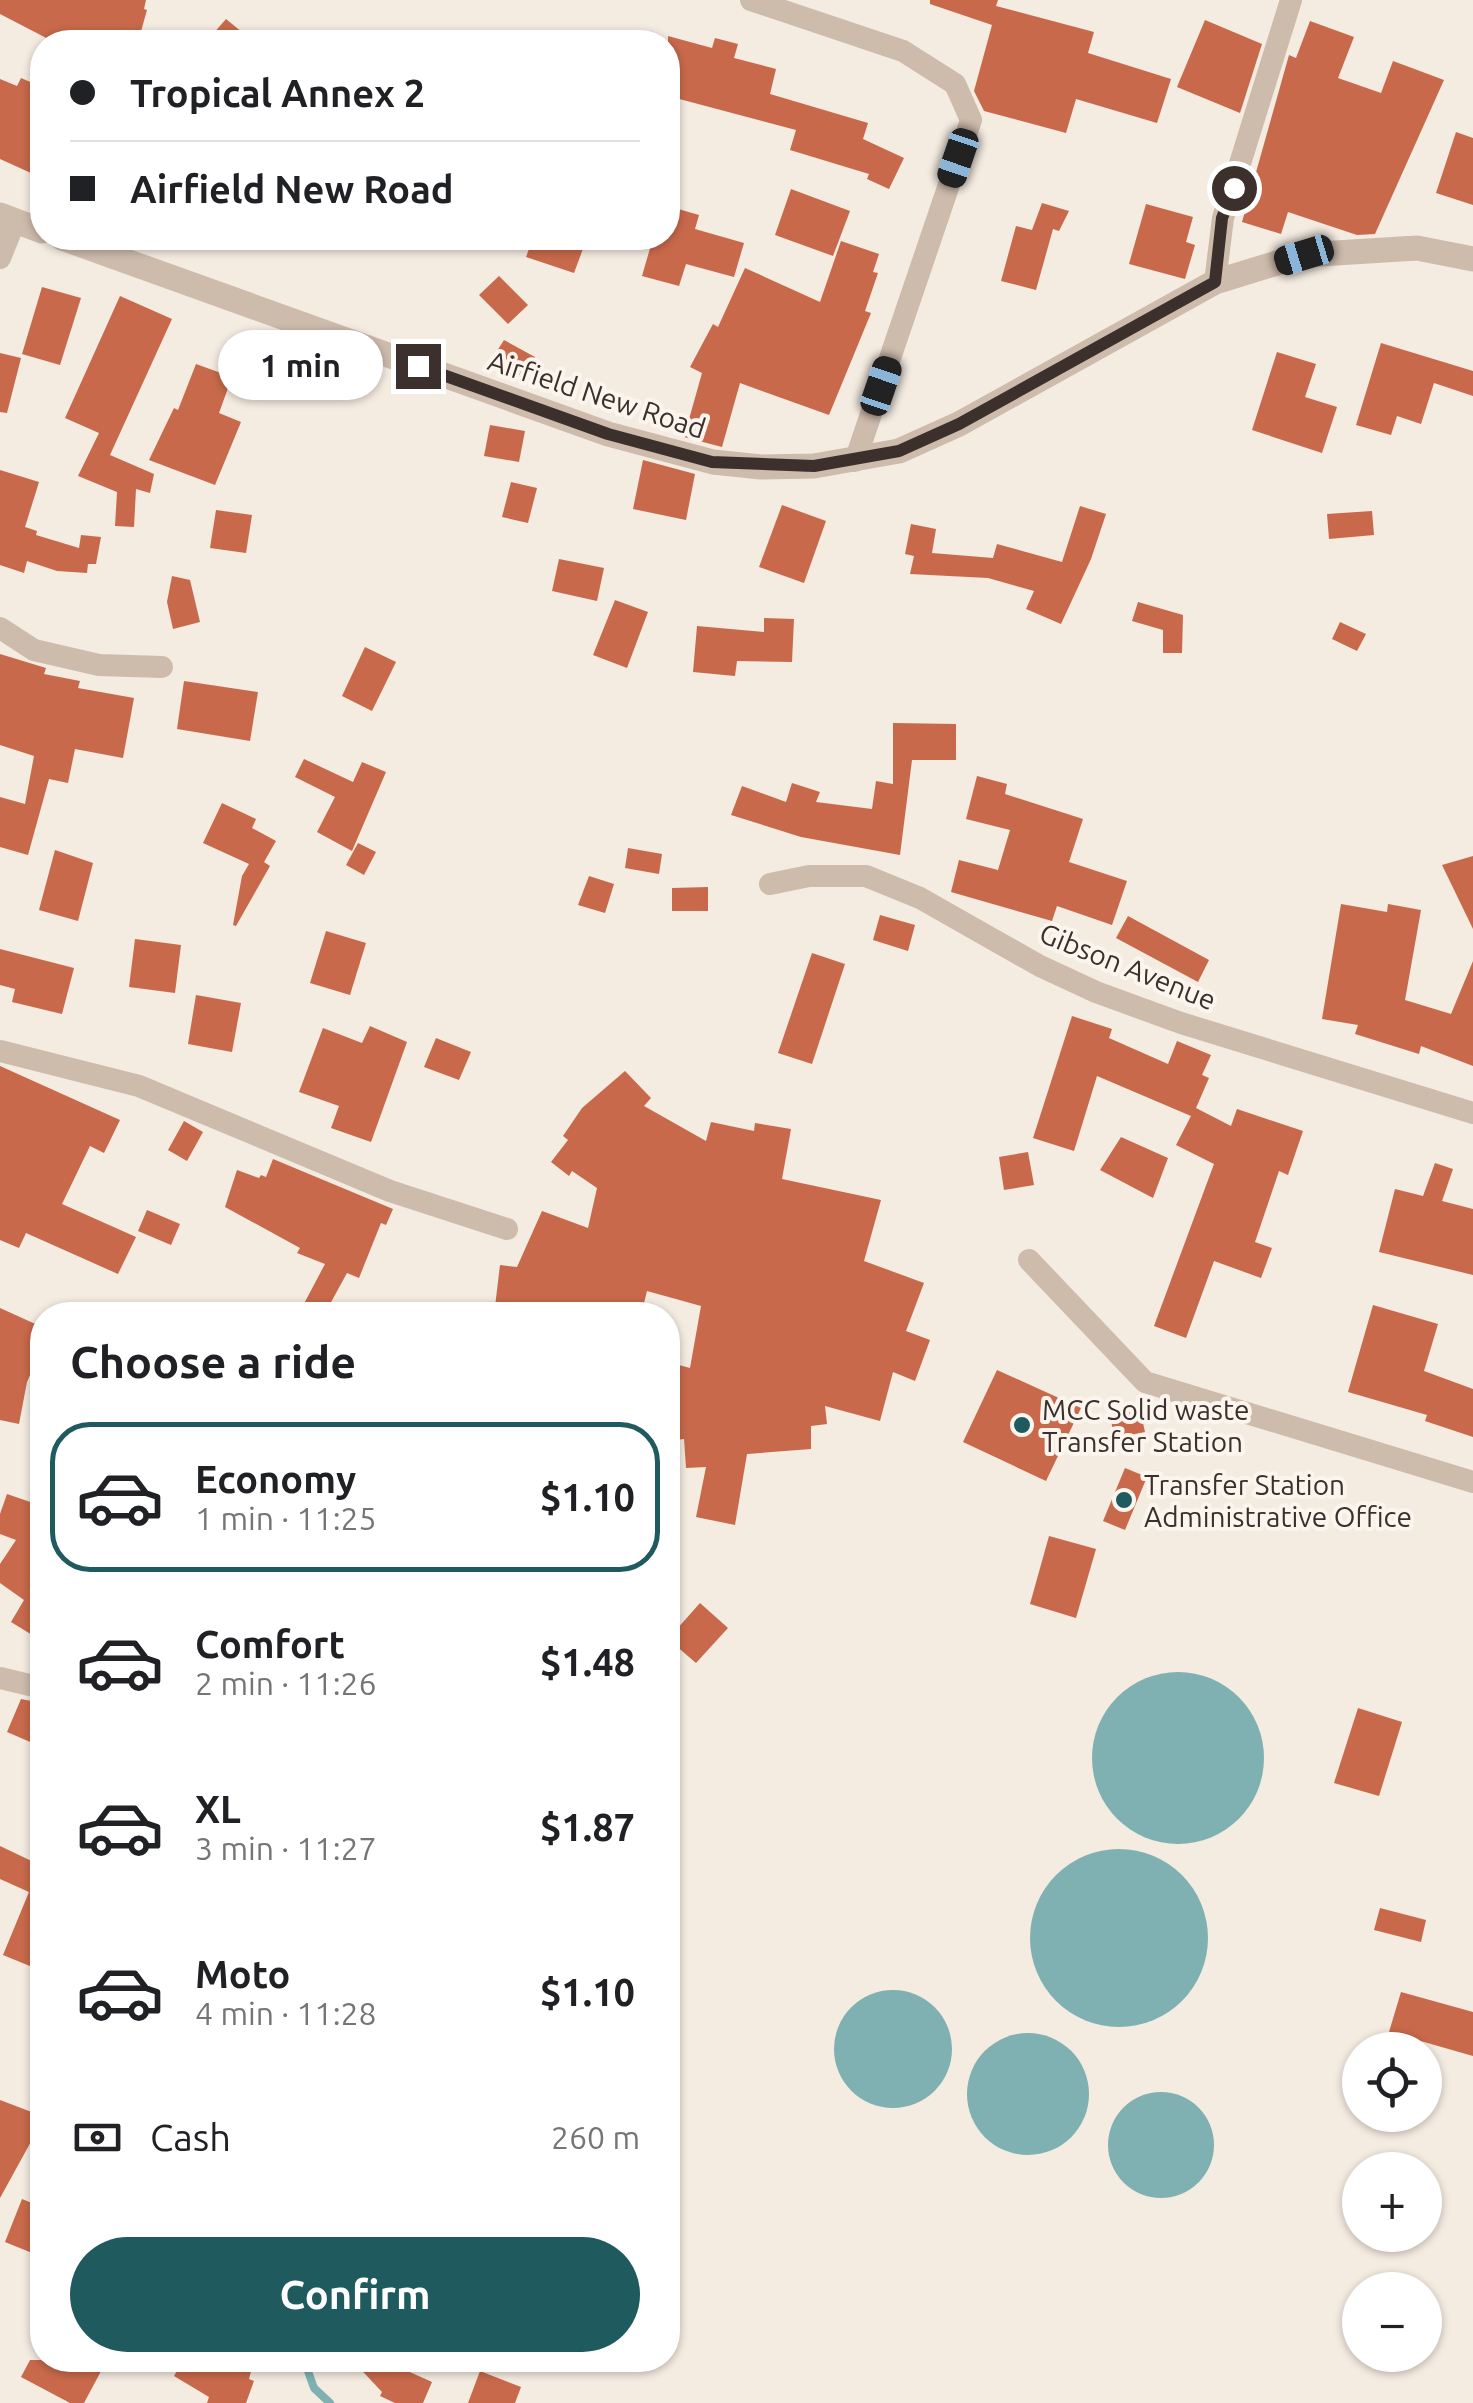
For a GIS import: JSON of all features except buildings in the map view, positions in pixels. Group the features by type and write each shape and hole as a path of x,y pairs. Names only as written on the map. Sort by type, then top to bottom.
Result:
{"street":[{"path":"751,0 903,51 955,84 971,120 856,461"},
{"path":"1215,282 1222,218 1291,0"},
{"path":"0,258 7,218"},
{"name":"Airfield New Road","path":"95,250 608,434 712,462 778,466 856,461 899,451 959,424 1215,282 1304,255 1417,248 1473,260"},
{"path":"0,628 34,650 100,665 162,667"},
{"name":"Gibson Avenue","path":"770,884 809,876 866,876 920,898 1040,966 1096,992 1181,1023 1473,1113"},
{"path":"0,1050 139,1086 390,1191 508,1229"},
{"path":"1029,1260 1145,1382 1473,1482"},
{"path":"0,1678 30,1685"}],"water":[{"path":"1178,1672 1211,1679 1239,1697 1257,1725 1264,1758 1257,1791 1239,1819 1211,1837 1178,1844 1145,1837 1117,1819 1099,1791 1092,1758 1099,1725 1117,1697 1145,1679"},
{"path":"1119,1849 1153,1856 1182,1875 1201,1904 1208,1938 1201,1972 1182,2001 1153,2020 1119,2027 1085,2020 1056,2001 1037,1972 1030,1938 1037,1904 1056,1875 1085,1856"},
{"path":"893,1990 915,1995 935,2007 947,2027 952,2049 947,2071 935,2091 915,2103 893,2108 871,2103 851,2091 839,2071 834,2049 839,2027 851,2007 871,1995"},
{"path":"1028,2033 1051,2038 1071,2051 1084,2071 1089,2094 1084,2117 1071,2137 1051,2150 1028,2155 1005,2150 985,2137 972,2117 967,2094 972,2071 985,2051 1005,2038"},
{"path":"1161,2092 1181,2096 1199,2107 1210,2125 1214,2145 1210,2165 1199,2183 1181,2194 1161,2198 1141,2194 1123,2183 1112,2165 1108,2145 1112,2125 1123,2107 1141,2096"}],"waterway":[{"path":"308,2372 314,2388 330,2403"}],"place":[{"name":"MCC Solid waste Transfer Station","path":"1022,1425"},
{"name":"Transfer Station Administrative Office","path":"1124,1500"}],"route":[{"path":"418,366 608,434 712,462 814,466 856,461 899,451 959,424 1215,282 1222,218 1234,188"}]}
